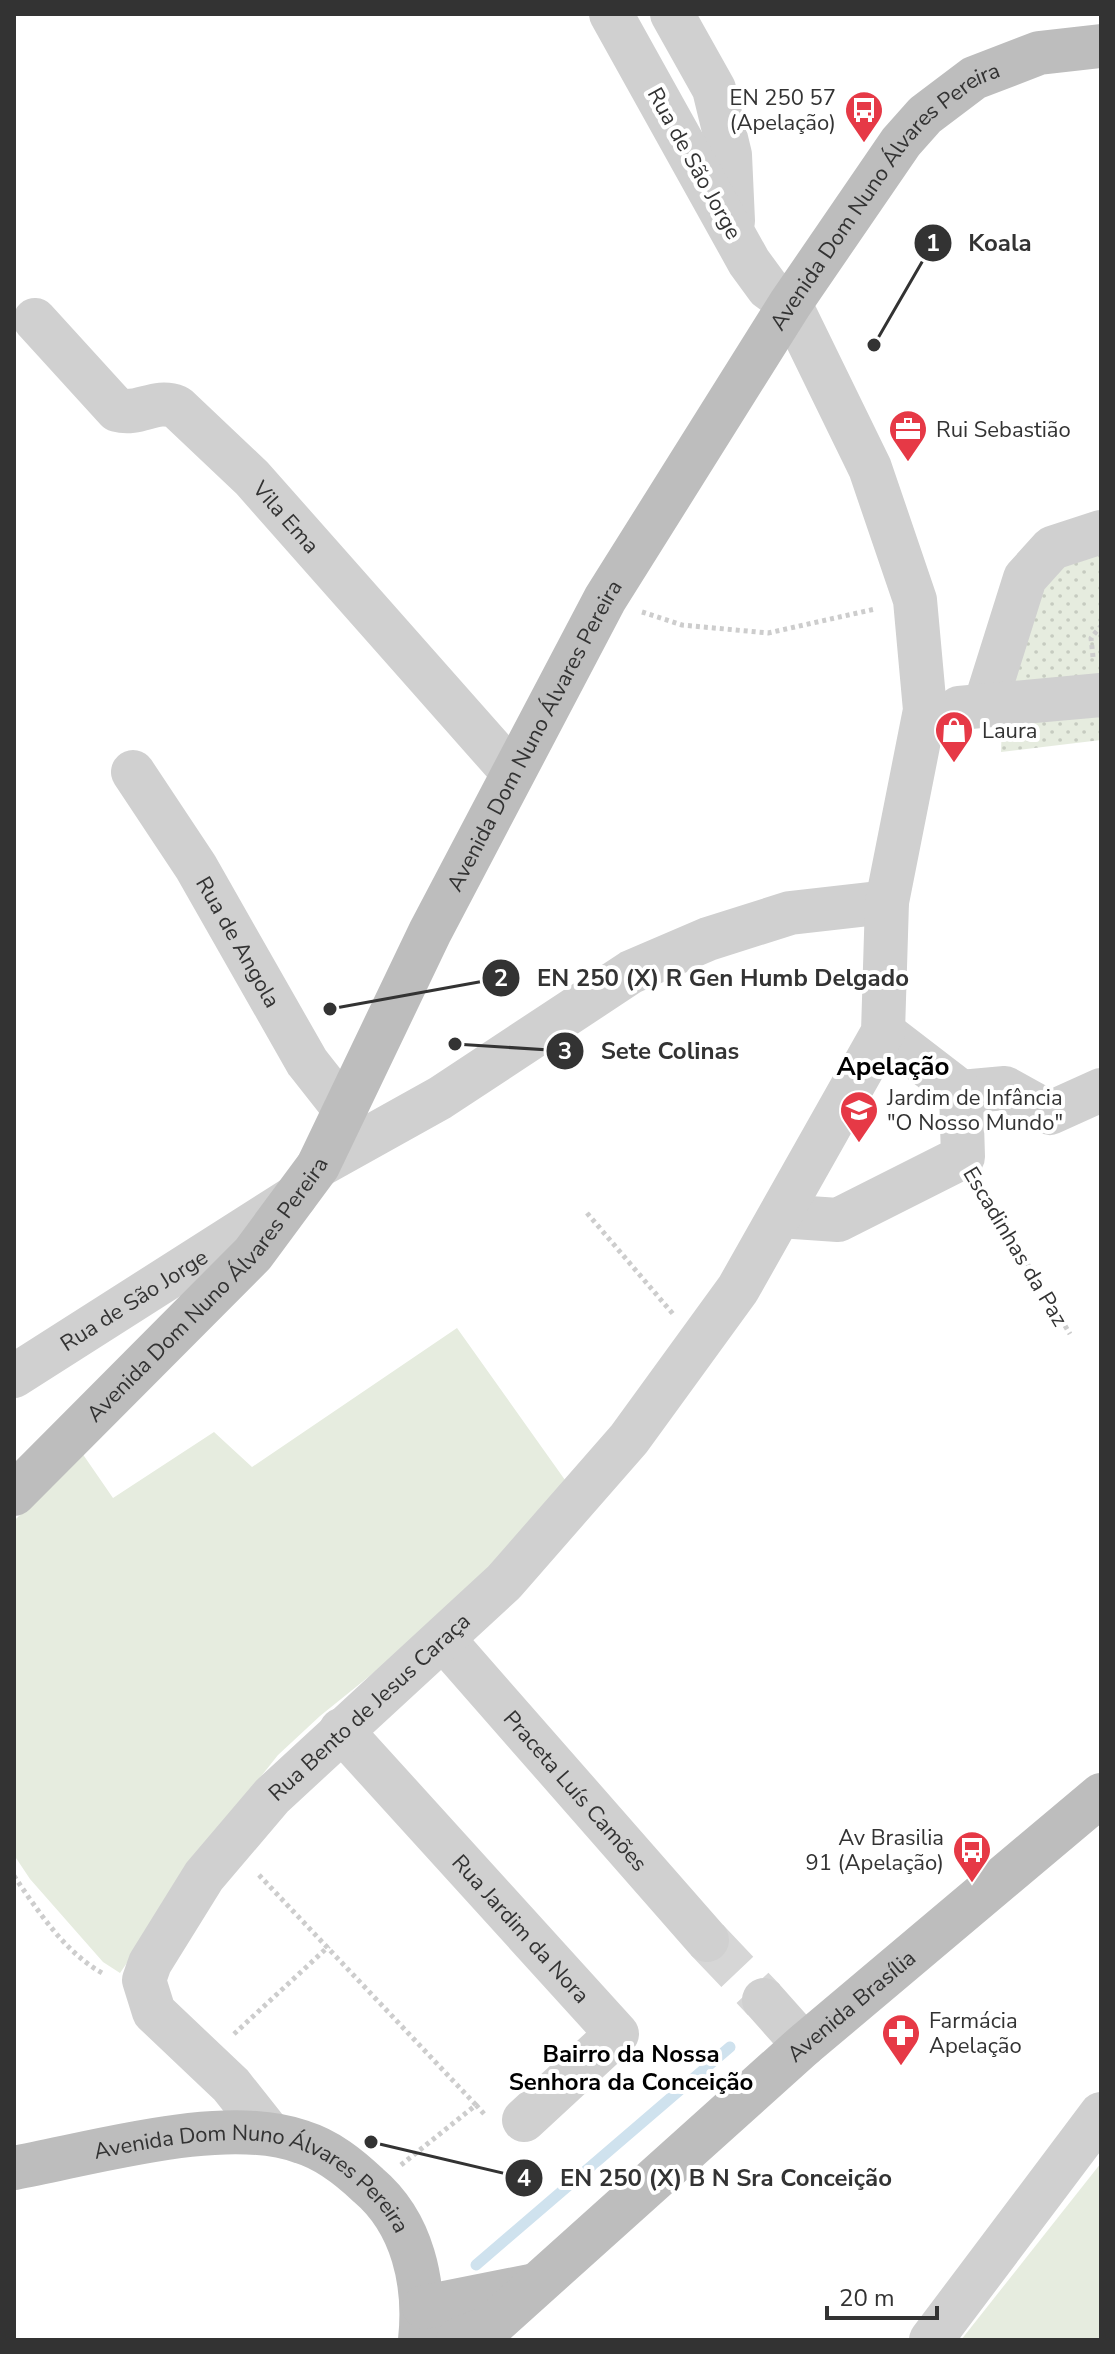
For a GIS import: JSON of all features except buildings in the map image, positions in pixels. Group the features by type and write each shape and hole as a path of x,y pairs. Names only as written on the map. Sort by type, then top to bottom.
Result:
{"main road":[{"name":"Avenida Dom Nuno Álvares Pereira","path":"21,1484 253,1254 307,1181 512,772 605,599 790,304 901,142 946,97 974,78 1013,61 1062,48 1101,46"},
{"name":"Avenida Brasília","path":"458,2340 490,2327 804,2045 1101,1795"},
{"name":"Avenida Dom Nuno Álvares Pereira","path":"14,2168 205,2133 269,2133 326,2153 372,2187 393,2212 407,2237 416,2263 422,2324"},
{"path":"422,2324 535,2285"}],"street":[{"name":"Rua de São Jorge","path":"611,14 733,232 768,288 790,304"},
{"path":"672,14 714,89 730,155 733,232"},
{"path":"790,304 870,468 915,600 925,710 887,902 883,1032 961,1092 1005,1088 1050,1113 1101,1090"},
{"name":"Vila Ema","path":"35,320 117,410 128,413 165,402 188,417 252,478 512,772"},
{"path":"985,705 1025,578 1052,548 1101,532"},
{"path":"925,710 1101,695"},
{"name":"Rua de Angola","path":"133,772 196,867 307,1062 344,1109"},
{"name":"Rua de São Jorge","path":"14,1376 307,1181 631,972 708,939 790,913 887,902"},
{"name":"Rua Bento de Jesus Caraça","path":"147,1997 144,1980 150,1963 204,1876 272,1796 504,1582 629,1439 738,1289 883,1032"},
{"path":"780,1216 838,1220 963,1157 961,1092"},
{"name":"Praceta Luís Camões","path":"444,1640 707,1940"},
{"name":"Rua Jardim da Nora","path":"341,1730 617,2034 524,2120"},
{"path":"147,1997 166,2028 231,2085 269,2133"},
{"path":"764,2000 804,2045"},
{"path":"931,2340 1101,2114"}],"path":[{"path":"605,599 682,625 768,633 915,600"},
{"name":"Escadinhas da Paz","path":"963,1157 1070,1334"},
{"path":"587,1213 697,1343"},
{"path":"230,1845 501,2131 524,2120"},
{"path":"14,1876 37,1910 87,1965 147,1997"},
{"path":"204,2061 329,1946"},
{"path":"372,2187 476,2105"}],"shaded area":[{"path":"1101,542 1101,740 1001,752 1003,689 1036,580"},
{"path":"457,1328 565,1480 525,1535 429,1628 320,1716 278,1755 223,1824 120,1973 103,1962 30,1879 14,1855 14,1521 82,1453 113,1498 214,1432 252,1467"},
{"path":"1101,2163 1101,2340 961,2340"}],"waterway":[{"path":"476,2265 730,2047"}],"tunnel":[{"path":"707,1940 764,2000"}],"place":[{"name":"EN 250 57 (Apelação)","path":"864,144"},
{"name":"Koala","path":"874,345"},
{"name":"Rui Sebastião","path":"908,463"},
{"name":"Laura","path":"954,764"},
{"name":"EN 250 (X) R Gen Humb Delgado","path":"330,1009"},
{"name":"Sete Colinas","path":"455,1044"},
{"name":"Jardim de Infância \"O Nosso Mundo\"","path":"859,1144"},
{"name":"Av Brasilia 91 (Apelação)","path":"972,1884"},
{"name":"Farmácia Apelação","path":"901,2067"},
{"name":"EN 250 (X) B N Sra Conceição","path":"371,2142"}],"district":[{"name":"Apelação","path":"893,1066"},
{"name":"Bairro da Nossa Senhora da Conceição","path":"631,2068"}]}
